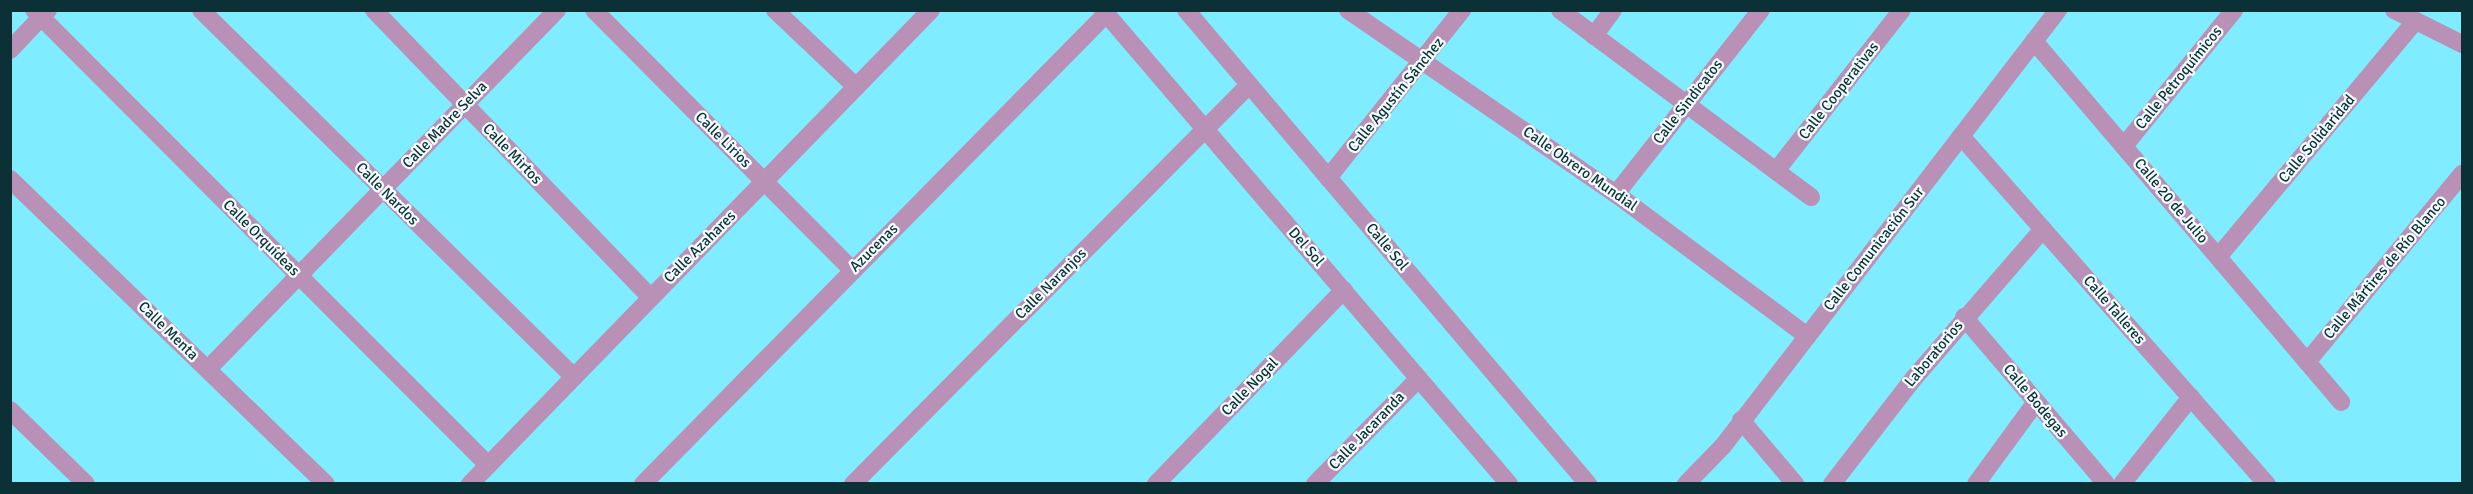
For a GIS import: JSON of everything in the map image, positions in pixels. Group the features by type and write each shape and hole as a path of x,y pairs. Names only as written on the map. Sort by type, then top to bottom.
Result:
{"street":[{"name":"Calle Nardos","path":"201,10 574,377"},
{"name":"Calle Mirtos","path":"374,10 650,297"},
{"name":"Calle Madre Selva","path":"208,369 557,10"},
{"name":"Calle Lirios","path":"594,10 852,270"},
{"path":"775,10 856,87"},
{"name":"Calle Azahares","path":"470,483 931,10"},
{"name":"Calle Sol","path":"1186,10 1588,483"},
{"name":"Calle Obrero Mundial","path":"1348,10 1425,60 1616,194 1807,336"},
{"name":"Calle Agustín Sánchez","path":"1328,178 1425,60 1462,10"},
{"path":"1560,10 1811,197"},
{"path":"1594,36 1613,10"},
{"name":"Calle Sindicatos","path":"1616,194 1761,10"},
{"name":"Calle Cooperativas","path":"1776,171 1902,10"},
{"name":"Calle Comunicación Sur","path":"1686,483 1723,446 2058,10"},
{"name":"Calle Petroquímicos","path":"2124,146 2234,10"},
{"path":"2394,10 2463,44"},
{"name":"Del Sol","path":"1105,12 1509,483"},
{"name":"Azucenas","path":"643,483 1105,12"},
{"path":"10,50 41,13"},
{"name":"Calle Orquídeas","path":"41,13 488,465"},
{"name":"Calle Solidaridad","path":"2218,257 2415,21"},
{"name":"Calle 20 de Julio","path":"2034,41 2341,402"},
{"name":"Calle Naranjos","path":"853,483 1249,85"},
{"name":"Calle Talleres","path":"1961,136 2267,483"},
{"name":"Calle Mártires de Río Blanco","path":"2307,362 2463,174"},
{"name":"Calle Menta","path":"10,179 326,483"},
{"name":"Laboratorios","path":"1832,483 1964,317 2043,229"},
{"name":"Calle Nogal","path":"1156,483 1344,290"},
{"name":"Calle Bodegas","path":"1964,317 2106,483"},
{"name":"Calle Jacaranda","path":"1316,483 1419,378"},
{"path":"2122,483 2191,397"},
{"path":"1976,483 2036,402"},
{"path":"10,410 86,483"},
{"path":"1741,420 1795,483"}]}
